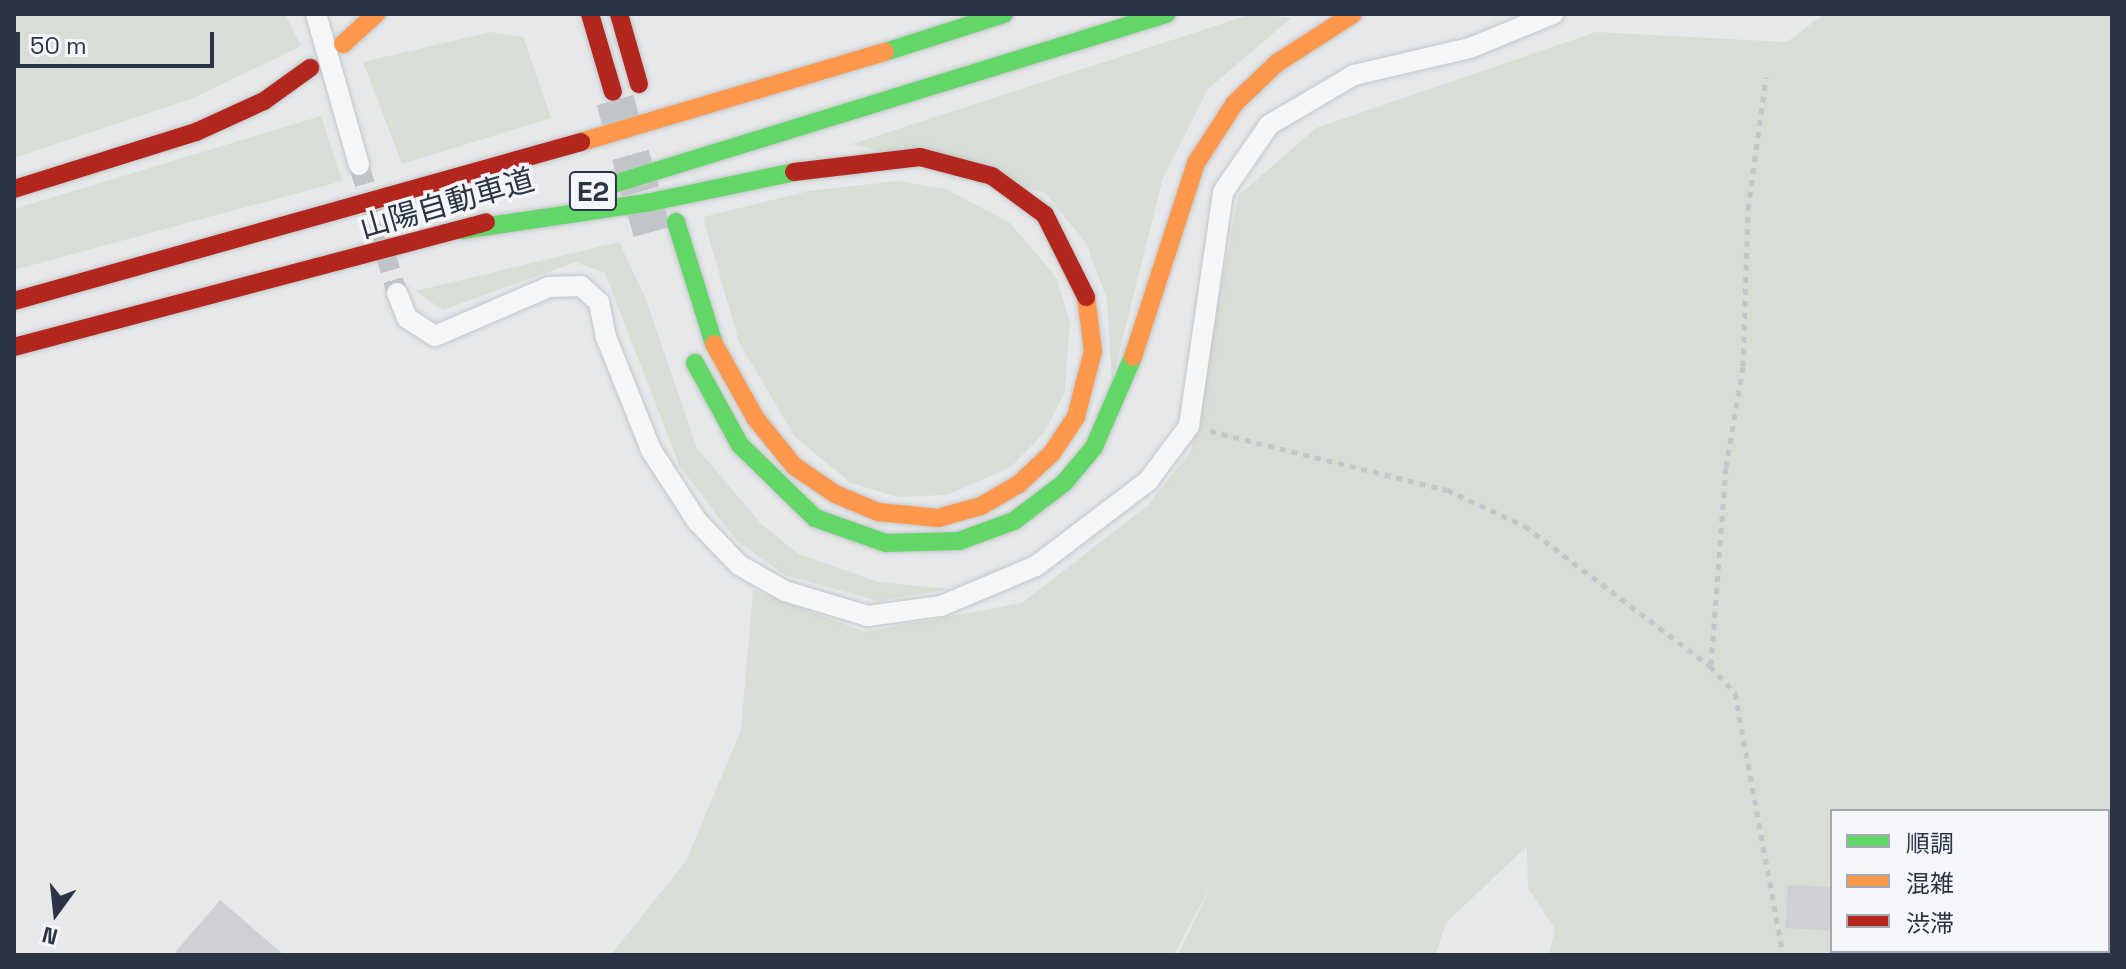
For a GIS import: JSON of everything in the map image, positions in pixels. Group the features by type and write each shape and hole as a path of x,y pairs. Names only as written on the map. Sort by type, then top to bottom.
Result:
{"highway":[{"path":"343,44 376,14"},
{"path":"590,14 613,92"},
{"path":"619,14 639,84"},
{"name":"山陽自動車道","path":"14,301 744,96 1004,14"},
{"name":"山陽自動車道","path":"14,347 462,230 1166,14"},
{"path":"686,336 740,445 815,518 886,543 959,541 1014,521 1064,483 1094,447 1123,389 1196,163 1235,103 1277,63 1353,14"},
{"path":"14,189 196,132 264,101 310,68"},
{"path":"462,230 651,202 842,162 920,157 992,176 1045,215 1072,260 1091,311 1093,351 1076,417 1030,474 981,506 938,518 878,512 835,494 794,466 756,419 713,343 676,222"}],"street":[{"path":"316,14 359,165"},
{"path":"397,293 407,318 435,336 549,287 581,286 599,302 606,337 651,450 697,521 739,565 762,578 868,616 941,606 1036,566 1148,481 1189,426 1223,192 1269,125 1354,75 1470,48 1553,14"}],"path":[{"path":"1710,666 1726,467 1743,366 1748,209 1766,77"},
{"path":"1189,426 1447,490 1525,526 1710,666 1735,693 1783,955"}],"shaded area":[{"path":"14,14 285,14 301,46 193,98 14,158"},
{"path":"1252,14 1291,18 1208,89 1163,178 1112,381 1107,299 1086,243 1045,193 852,144"},
{"path":"1824,14 2112,14 2112,955 1549,955 1555,929 1528,888 1527,846 1446,923 1435,955 1178,955 1215,877 1174,955 611,955 686,861 741,730 753,590 865,632 1022,603 1148,505 1191,451 1238,196 1316,128 1596,32 1787,42"},
{"path":"491,32 523,37 551,118 402,164 363,62"},
{"path":"321,116 342,181 14,270 14,209"},
{"path":"898,181 946,189 1010,223 1056,277 1070,322 1065,392 1044,433 1011,467 947,495 898,497 851,483 795,437 739,342 703,217 809,191"},
{"path":"619,242 645,297 697,448 762,525 799,554 878,582 950,589 878,601 785,575 737,541 680,467 605,273 576,262 443,310 416,291"}],"building":[{"path":"1788,885 1830,887 1830,930 1786,928"},
{"path":"220,900 284,955 173,955"}],"tunnel":[{"path":"615,100 652,232"},
{"path":"359,165 397,293"}],"traffic: fast":[{"path":"885,52 1004,14"},
{"path":"591,191 1166,14"},
{"path":"462,230 651,202 794,172"},
{"path":"676,222 714,344"},
{"path":"695,363 740,445 815,518 886,543 959,541 1014,521 1064,483 1094,447 1133,357"}],"traffic: slow":[{"path":"343,44 376,14"},
{"path":"1133,357 1196,163 1235,103 1277,63 1353,14"},
{"path":"581,142 885,52"},
{"path":"714,344 756,419 794,466 835,494 878,512 938,518 981,506 1019,484 1052,453 1076,417 1093,351 1086,297"}],"traffic: jam":[{"path":"590,14 613,92"},
{"path":"619,14 639,84"},
{"path":"14,189 196,132 264,101 310,68"},
{"path":"14,301 581,142"},
{"path":"794,172 920,157 992,176 1045,215 1086,297"},
{"path":"14,347 486,222"}]}
